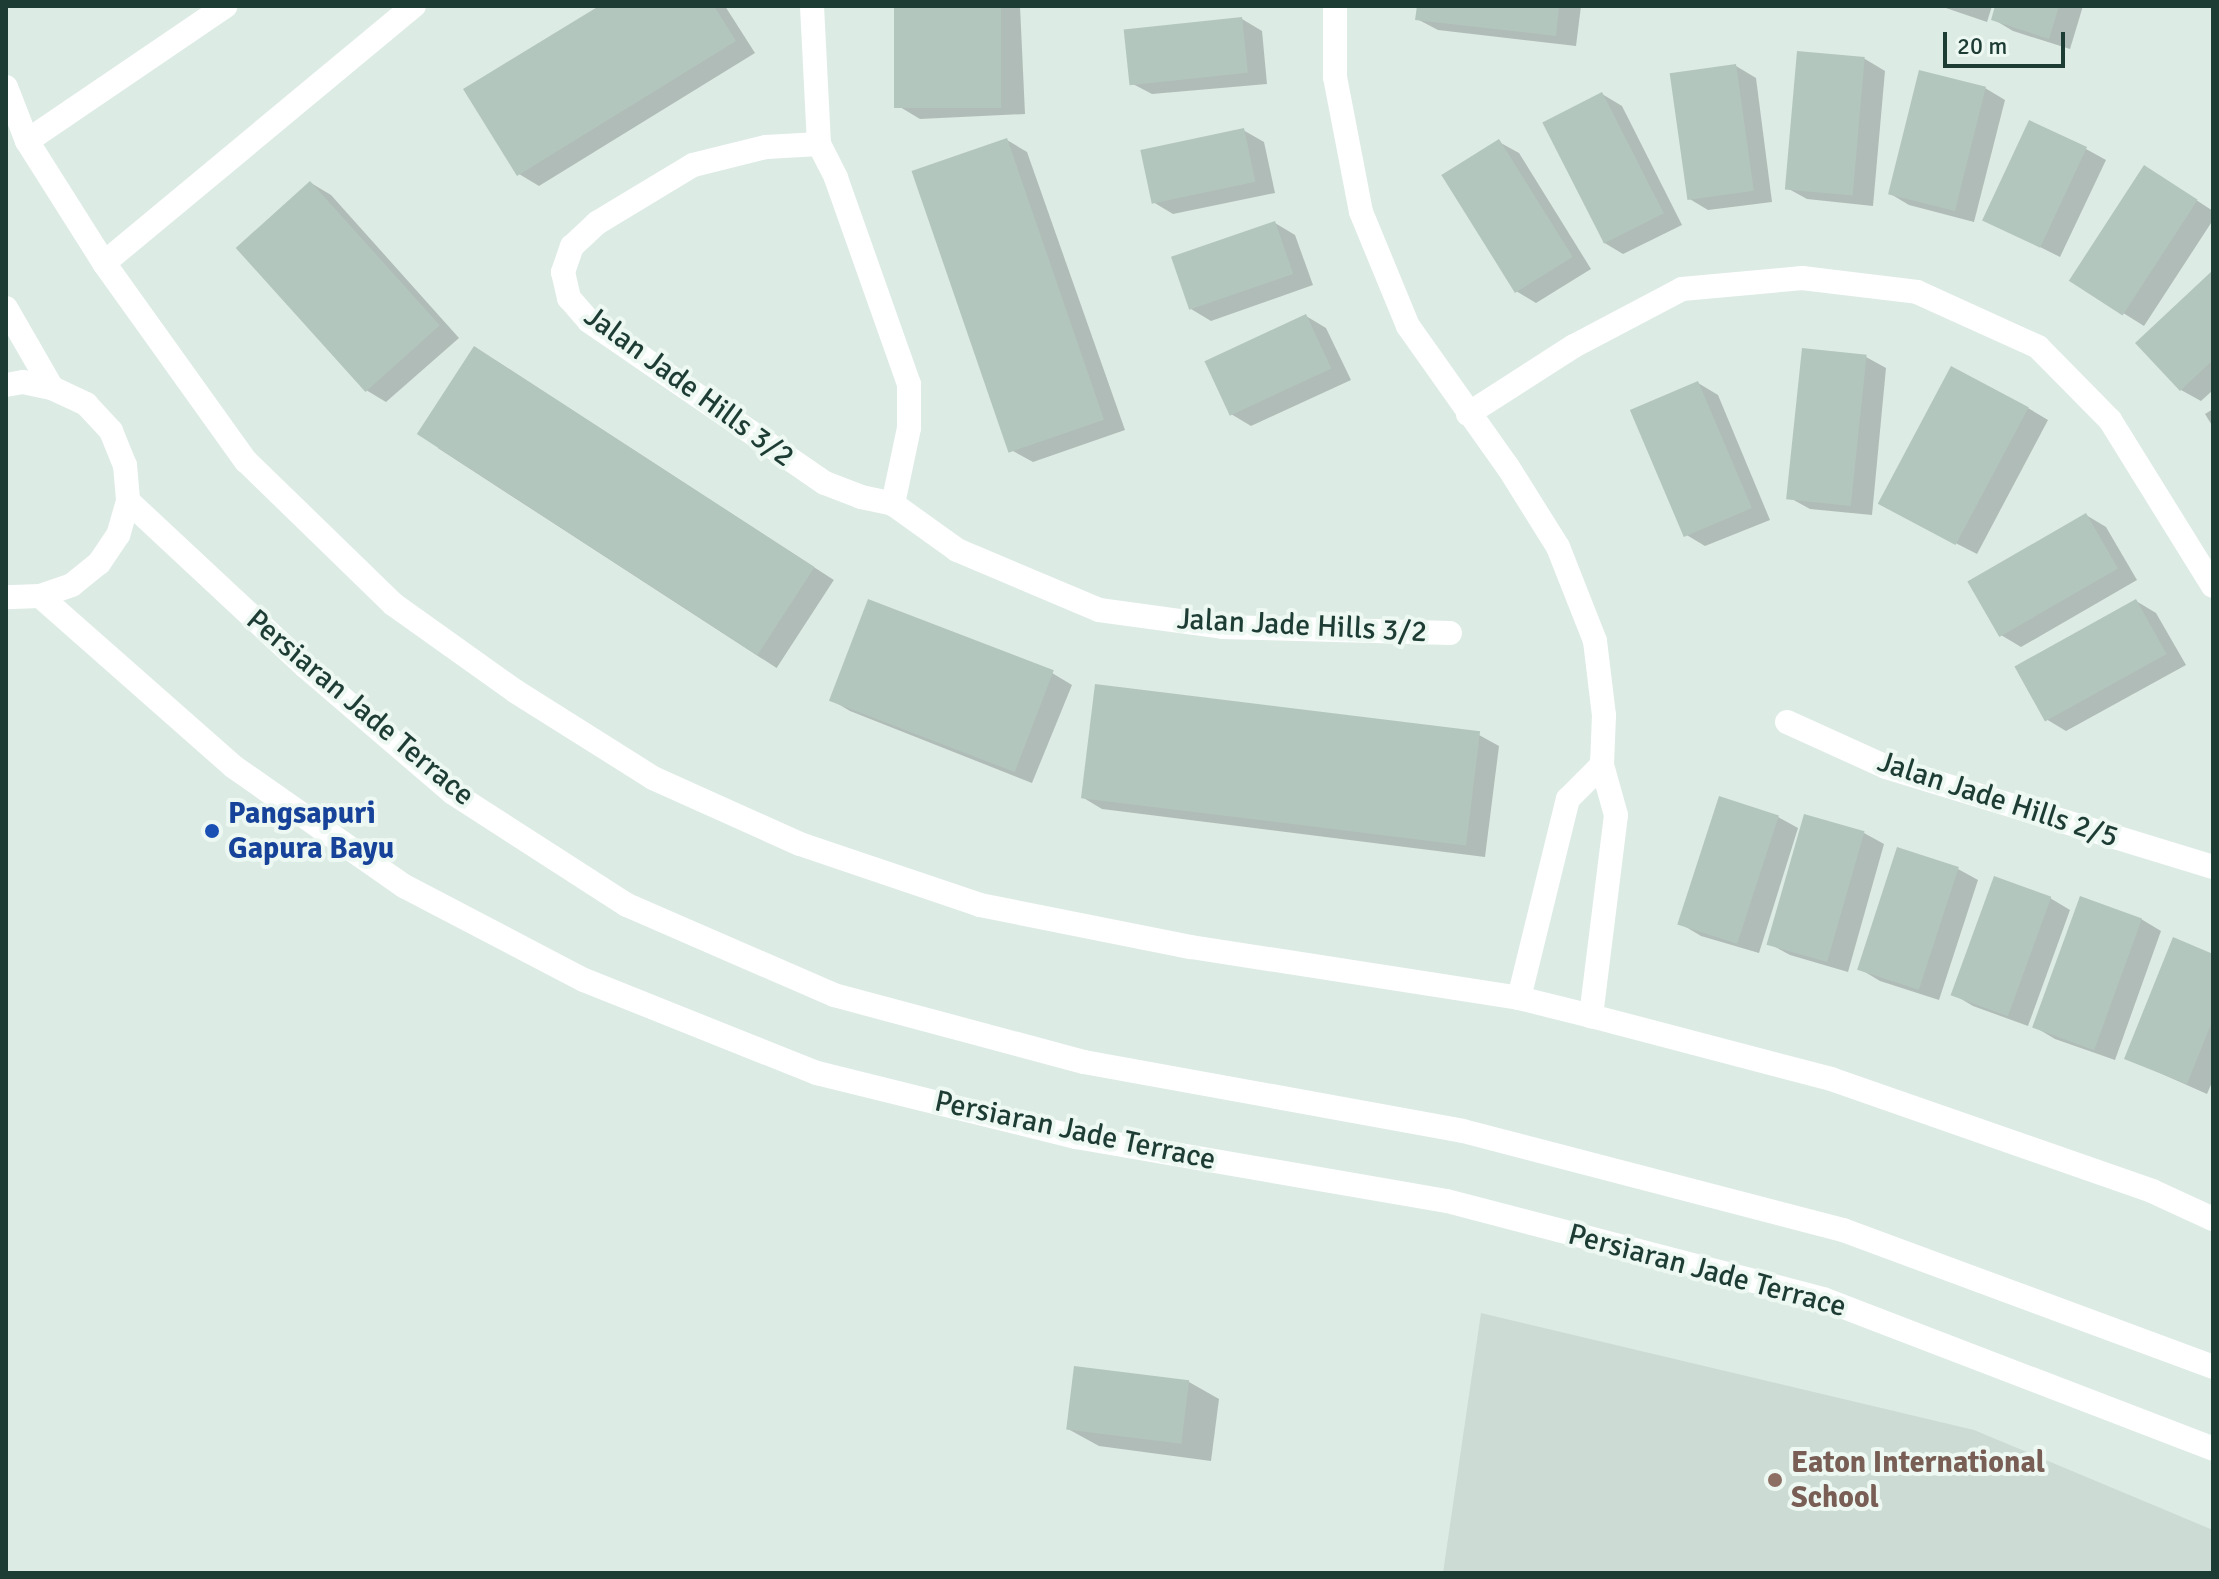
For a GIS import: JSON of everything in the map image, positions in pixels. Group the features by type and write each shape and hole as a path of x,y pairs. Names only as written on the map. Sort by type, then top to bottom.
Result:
{"street":[{"path":"27,141 226,6"},
{"path":"104,263 414,6"},
{"path":"812,6 819,144 836,178 909,384 909,428 893,504"},
{"path":"1335,6 1335,77 1361,212 1408,326 1508,467 1558,547 1595,641 1604,715 1602,765 1616,815 1591,1016"},
{"path":"6,87 27,141 104,263 246,461 393,604 515,691 653,778 800,844 980,905 1191,947 1519,998 1591,1016 1831,1079 2152,1191 2213,1219"},
{"name":"Jalan Jade Hills 3/2","path":"819,144 766,147 693,165 597,223 572,246 563,272 569,298 589,321 825,483 861,497 893,504 957,550 1099,610 1223,627 1450,633"},
{"path":"1468,414 1574,346 1682,289 1802,278 1917,292 2038,347 2110,420 2213,586"},
{"path":"6,308 52,388"},
{"path":"6,385 23,382 52,388 86,404 111,431 125,465 128,501 118,535 99,563 72,585 40,596 6,597"},
{"name":"Persiaran Jade Terrace","path":"128,501 306,667 453,793 627,905 834,995 1084,1062 1463,1131 1843,1230 2213,1367"},
{"name":"Persiaran Jade Terrace","path":"40,596 234,767 404,886 584,980 817,1073 1076,1137 1447,1201 1823,1299 2213,1449"},
{"name":"Jalan Jade Hills 2/5","path":"1787,722 1886,767 2213,867"},
{"path":"1519,998 1568,799 1602,765"}],"shaded area":[{"name":"Eaton International School","path":"1481,1313 1974,1430 2213,1530 2213,1573 1443,1573"}],"building":[{"path":"599,6 714,6 736,41 517,176 463,89"},
{"path":"894,6 1001,6 1001,108 894,108"},
{"path":"1417,6 1559,6 1556,36 1415,20"},
{"path":"1995,6 2059,6 2049,39 1991,20"},
{"path":"1242,17 1248,73 1130,85 1124,29"},
{"path":"1797,51 1865,57 1853,195 1785,189"},
{"path":"1736,64 1754,191 1687,200 1670,73"},
{"path":"1919,70 1986,87 1955,211 1888,194"},
{"path":"1602,92 1664,213 1604,244 1542,122"},
{"path":"2029,120 2087,147 2040,248 1982,221"},
{"path":"1244,128 1255,182 1152,204 1140,150"},
{"path":"1007,138 1104,420 1009,453 912,171"},
{"path":"1499,139 1573,257 1515,293 1441,175"},
{"path":"2144,165 2198,200 2123,316 2069,281"},
{"path":"310,181 440,325 365,392 236,248"},
{"path":"1275,221 1293,274 1189,310 1171,257"},
{"path":"2213,270 2213,360 2180,391 2135,343"},
{"path":"1306,314 1331,368 1230,416 1204,361"},
{"path":"474,346 815,567 757,655 417,434"},
{"path":"1802,348 1867,355 1851,506 1786,499"},
{"path":"1951,366 2029,407 1955,545 1878,504"},
{"path":"1698,381 1752,508 1684,537 1630,410"},
{"path":"2086,513 2118,568 1999,637 1967,582"},
{"path":"868,599 1054,670 1015,772 829,701"},
{"path":"2136,599 2167,654 2045,721 2014,666"},
{"path":"1095,684 1480,731 1466,845 1081,798"},
{"path":"1719,796 1779,815 1737,944 1677,924"},
{"path":"1804,814 1865,831 1827,962 1767,945"},
{"path":"1897,847 1959,867 1919,990 1857,970"},
{"path":"1994,876 2051,897 2008,1016 1951,995"},
{"path":"2080,896 2142,919 2094,1050 2032,1028"},
{"path":"2173,937 2213,954 2213,1019 2187,1084 2124,1059"},
{"path":"1074,1366 1189,1380 1181,1444 1066,1430"}],"place":[{"name":"Pangsapuri Gapura Bayu","path":"212,831"},
{"name":"Eaton International School","path":"1775,1480"}]}
